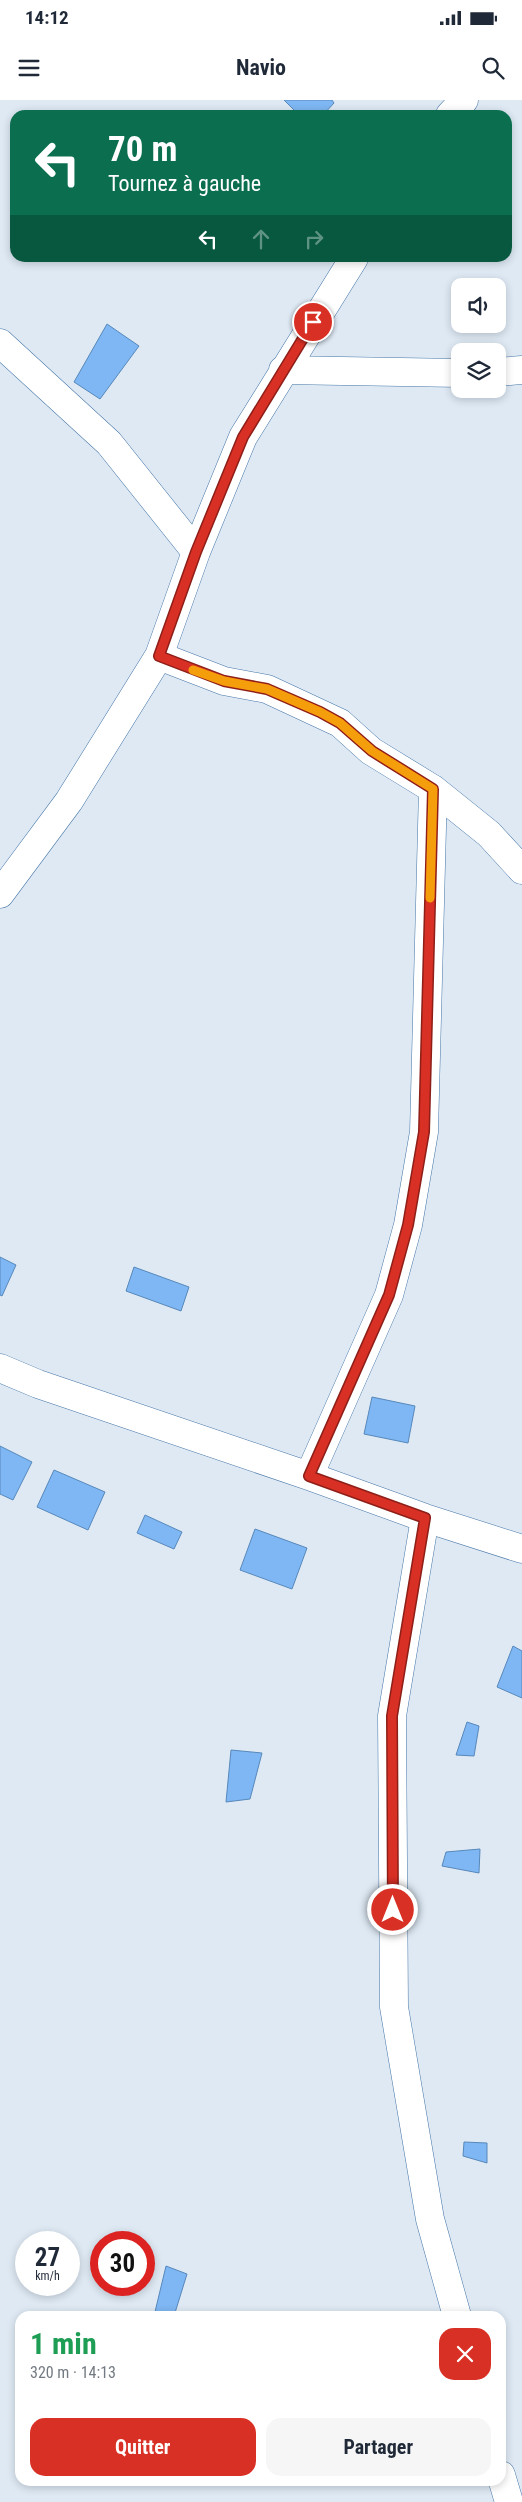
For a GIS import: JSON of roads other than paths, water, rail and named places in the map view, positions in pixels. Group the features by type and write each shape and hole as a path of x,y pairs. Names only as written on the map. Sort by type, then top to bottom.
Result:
{"street":[{"path":"455,110 464,100"},
{"path":"0,894 69,801 159,656 196,552 243,437 351,262"},
{"path":"0,343 109,444 196,552"},
{"path":"283,370 451,373"},
{"path":"506,371 522,370"},
{"path":"159,656 224,681 267,689 320,712 340,723 372,751 433,789 489,834 522,870"},
{"path":"309,1476 389,1295 408,1225 424,1132 433,789"},
{"path":"0,1368 38,1384 309,1476 425,1518 522,1549"},
{"path":"425,1518 392,1716 394,2007 430,2219 456,2311"},
{"path":"504,2486 509,2502"}]}
